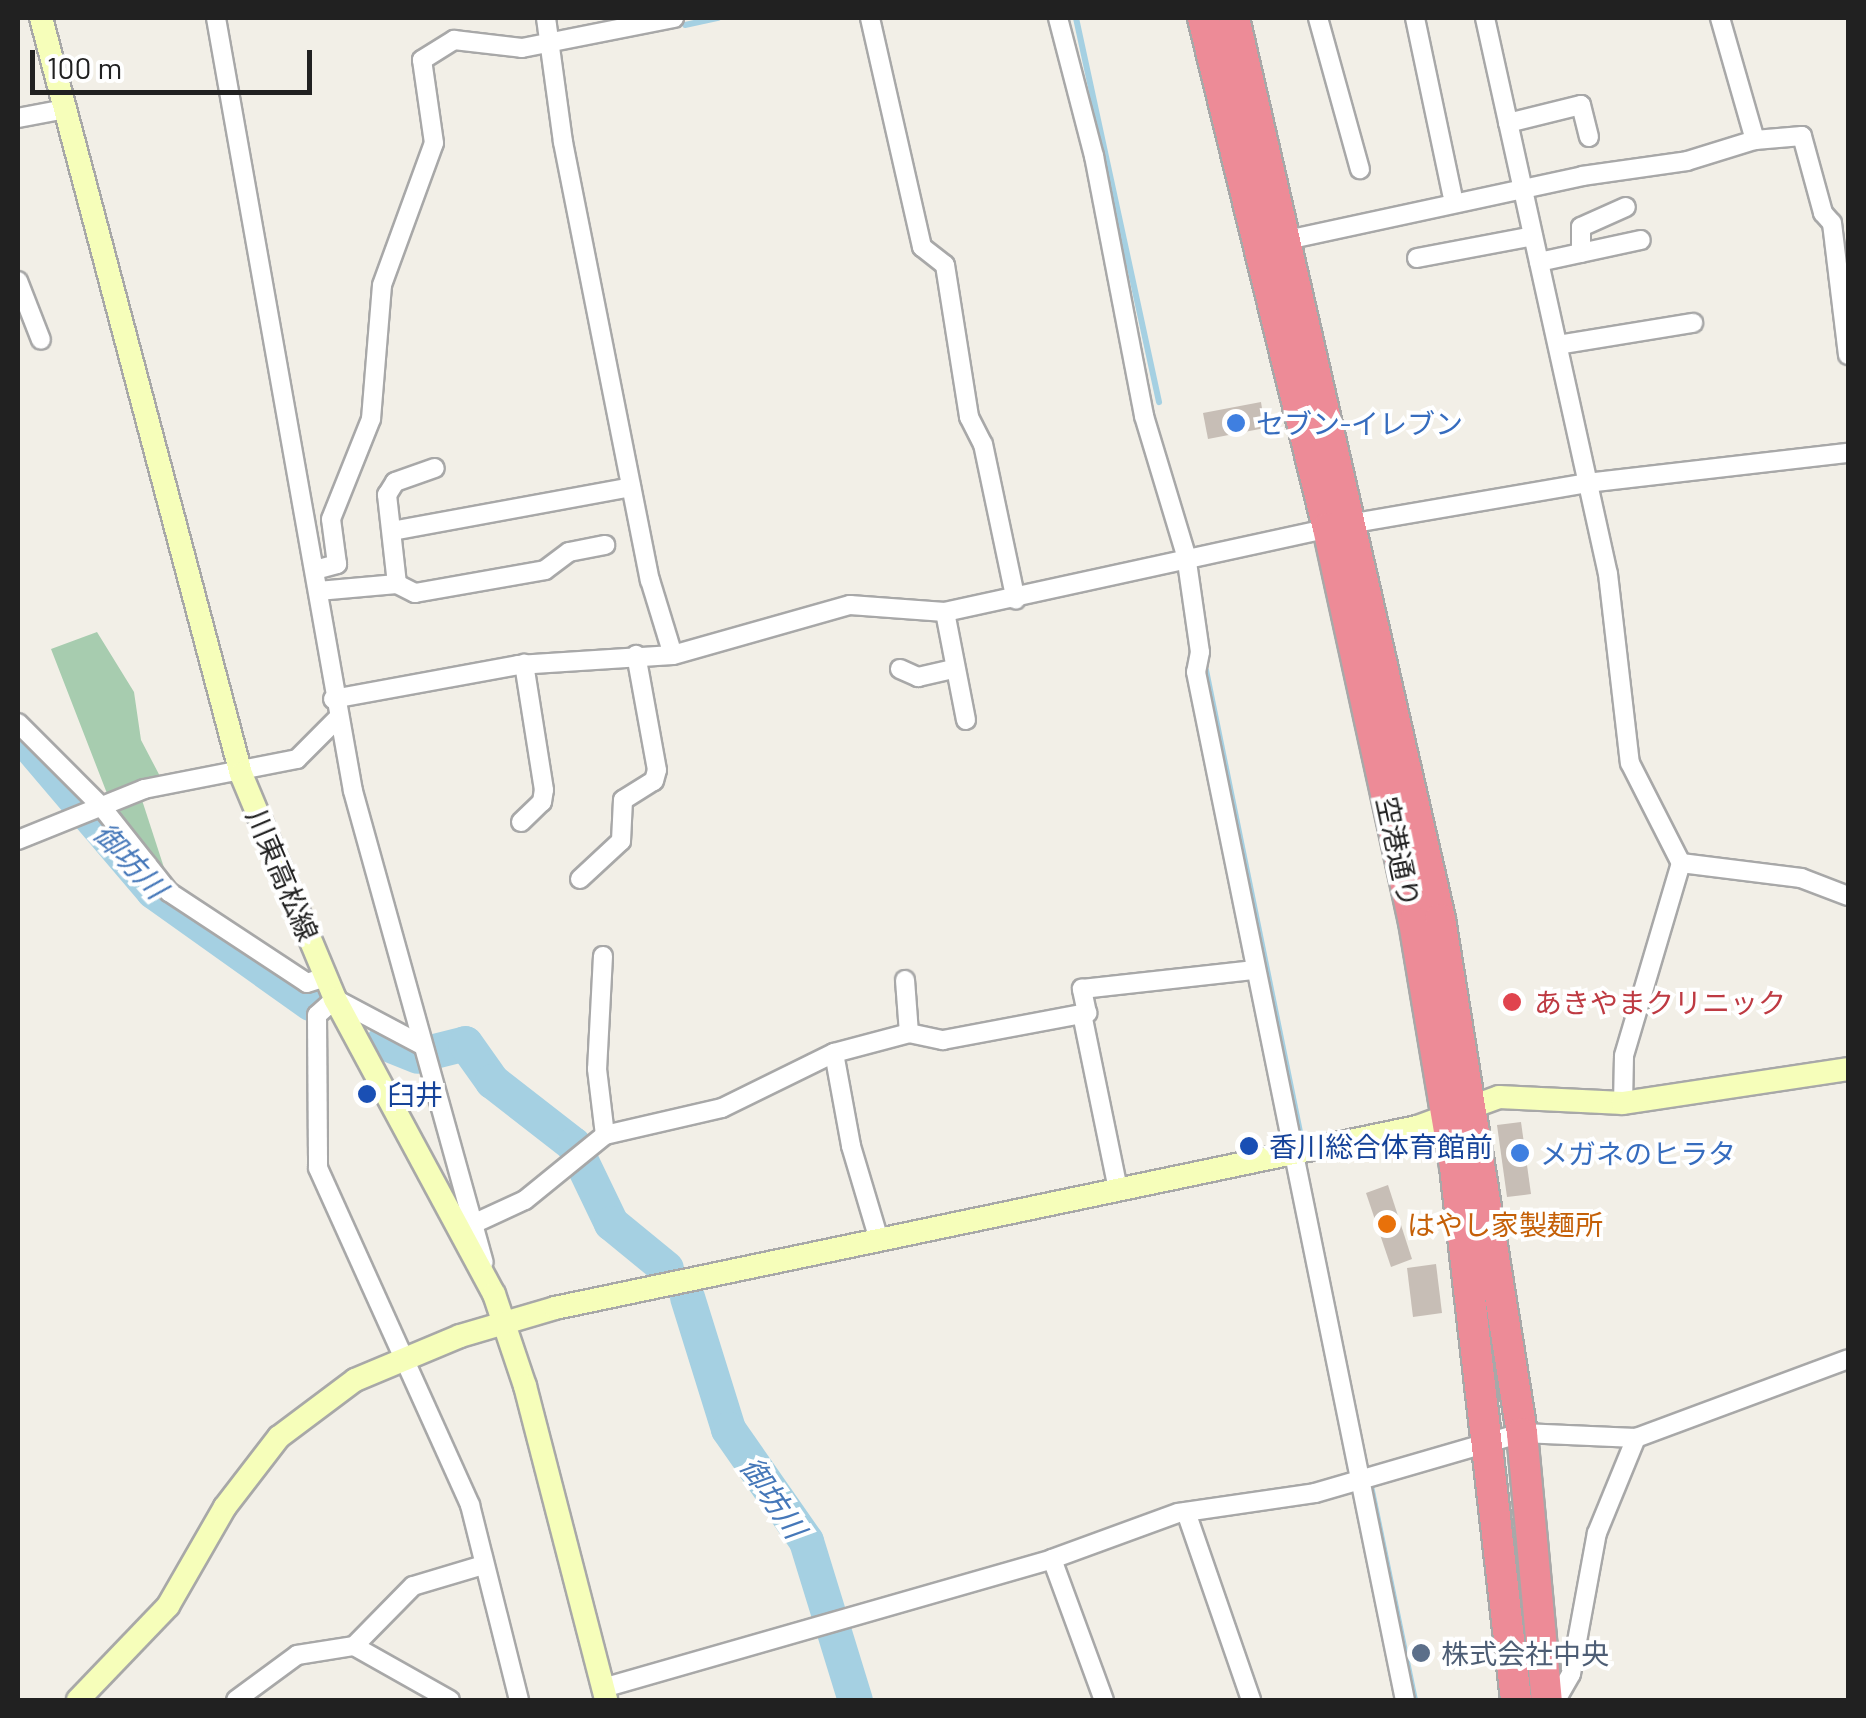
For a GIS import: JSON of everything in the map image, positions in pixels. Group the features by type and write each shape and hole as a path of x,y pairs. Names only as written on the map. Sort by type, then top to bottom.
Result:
{"highway":[{"name":"空港通り","path":"1202,18 1341,526 1440,920 1516,1700"},
{"name":"空港通り","path":"1234,18 1286,240 1341,526"},
{"name":"空港通り","path":"1459,1112 1522,1433 1547,1700"}],"street":[{"name":"川東高松線","path":"41,18 241,774 331,988 494,1294 604,1694"},
{"path":"216,18 315,570 333,698 420,1044 494,1294"},
{"path":"546,18 562,142 631,486 672,655"},
{"path":"315,570 337,564 331,519 372,418 378,304 434,143 422,60 454,40 522,48 674,18"},
{"path":"870,18 922,248 945,265 969,418 982,444 1016,600"},
{"path":"1058,18 1094,156 1144,416 1186,556 1200,652 1196,672 1405,1700"},
{"path":"1318,18 1360,170"},
{"path":"1415,18 1452,194"},
{"path":"1485,18 1608,574 1630,762 1681,863 1624,1056 1623,1103"},
{"path":"1720,18 1754,140"},
{"path":"1508,122 1581,105 1589,137"},
{"path":"18,118 64,110"},
{"path":"1286,240 1524,194 1754,140 1802,136 1823,213 1832,223 1848,355"},
{"path":"1581,252 1581,227 1626,207"},
{"path":"1417,258 1533,236"},
{"path":"1539,262 1641,240"},
{"path":"18,281 41,340"},
{"path":"1558,344 1693,322"},
{"path":"333,698 524,664 672,655 850,604 945,612 1016,600 1186,556 1341,526 1587,484 1848,453"},
{"path":"397,584 387,495 395,482 435,468"},
{"path":"392,531 631,486"},
{"path":"318,591 397,584 415,593 546,570 569,552 605,545"},
{"path":"945,612 966,720"},
{"path":"580,878 621,841 623,800 654,781 657,770 636,655"},
{"path":"521,822 542,802 544,790 524,664"},
{"path":"900,669 918,676 954,669"},
{"path":"18,840 144,790 298,760 338,718"},
{"path":"18,724 169,892 306,983 331,988 420,1044"},
{"path":"1681,863 1801,878 1848,896"},
{"path":"603,956 597,1069 605,1135"},
{"path":"1118,1190 1082,1014 1082,989 1255,970"},
{"path":"904,980 909,1033"},
{"path":"331,988 317,1015 318,1168 470,1505 518,1700"},
{"path":"473,1224 525,1200 605,1135 722,1108 834,1053 909,1033 943,1040 1082,1014"},
{"path":"834,1053 851,1146 879,1240"},
{"path":"78,1700 168,1606 225,1508 279,1437 354,1380 405,1356 505,1324 1295,1153 1459,1112 1499,1097 1623,1103 1848,1069"},
{"path":"604,1694 1052,1558 1186,1512 1359,1481 1522,1433 1636,1438 1848,1359"},
{"path":"1556,1700 1572,1674 1597,1533 1636,1438"},
{"path":"1186,1512 1251,1700"},
{"path":"1052,1558 1104,1700"},
{"path":"236,1700 297,1655 354,1646 413,1586 482,1565"},
{"path":"354,1646 450,1700"}],"green space":[{"path":"97,632 134,692 141,740 163,782 108,796 51,649"},
{"path":"141,797 169,883 156,874 113,806"}],"building":[{"path":"1261,402 1265,428 1208,439 1203,413"},
{"path":"1521,1122 1531,1194 1507,1197 1497,1125"},
{"path":"1388,1185 1412,1259 1391,1267 1366,1193"},
{"path":"1436,1264 1442,1313 1413,1317 1407,1268"}],"waterway":[{"path":"685,25 718,18"},
{"path":"1076,18 1159,402"},
{"path":"1206,670 1301,1137"},
{"name":"御坊川","path":"23,738 153,891 310,1003"},
{"name":"御坊川","path":"383,1042 417,1056"},
{"name":"御坊川","path":"430,1052 465,1043 492,1081 573,1144 611,1223 666,1268"},
{"name":"御坊川","path":"687,1297 728,1429 806,1541 855,1700"},
{"path":"1370,1481 1415,1700"}],"place":[{"name":"セブン-イレブン","path":"1236,423"},
{"name":"あきやまクリニック","path":"1512,1002"},
{"name":"臼井","path":"367,1094"},
{"name":"香川総合体育館前","path":"1249,1146"},
{"name":"メガネのヒラタ","path":"1520,1153"},
{"name":"はやし家製麺所","path":"1387,1224"},
{"name":"株式会社中央","path":"1421,1653"}]}
